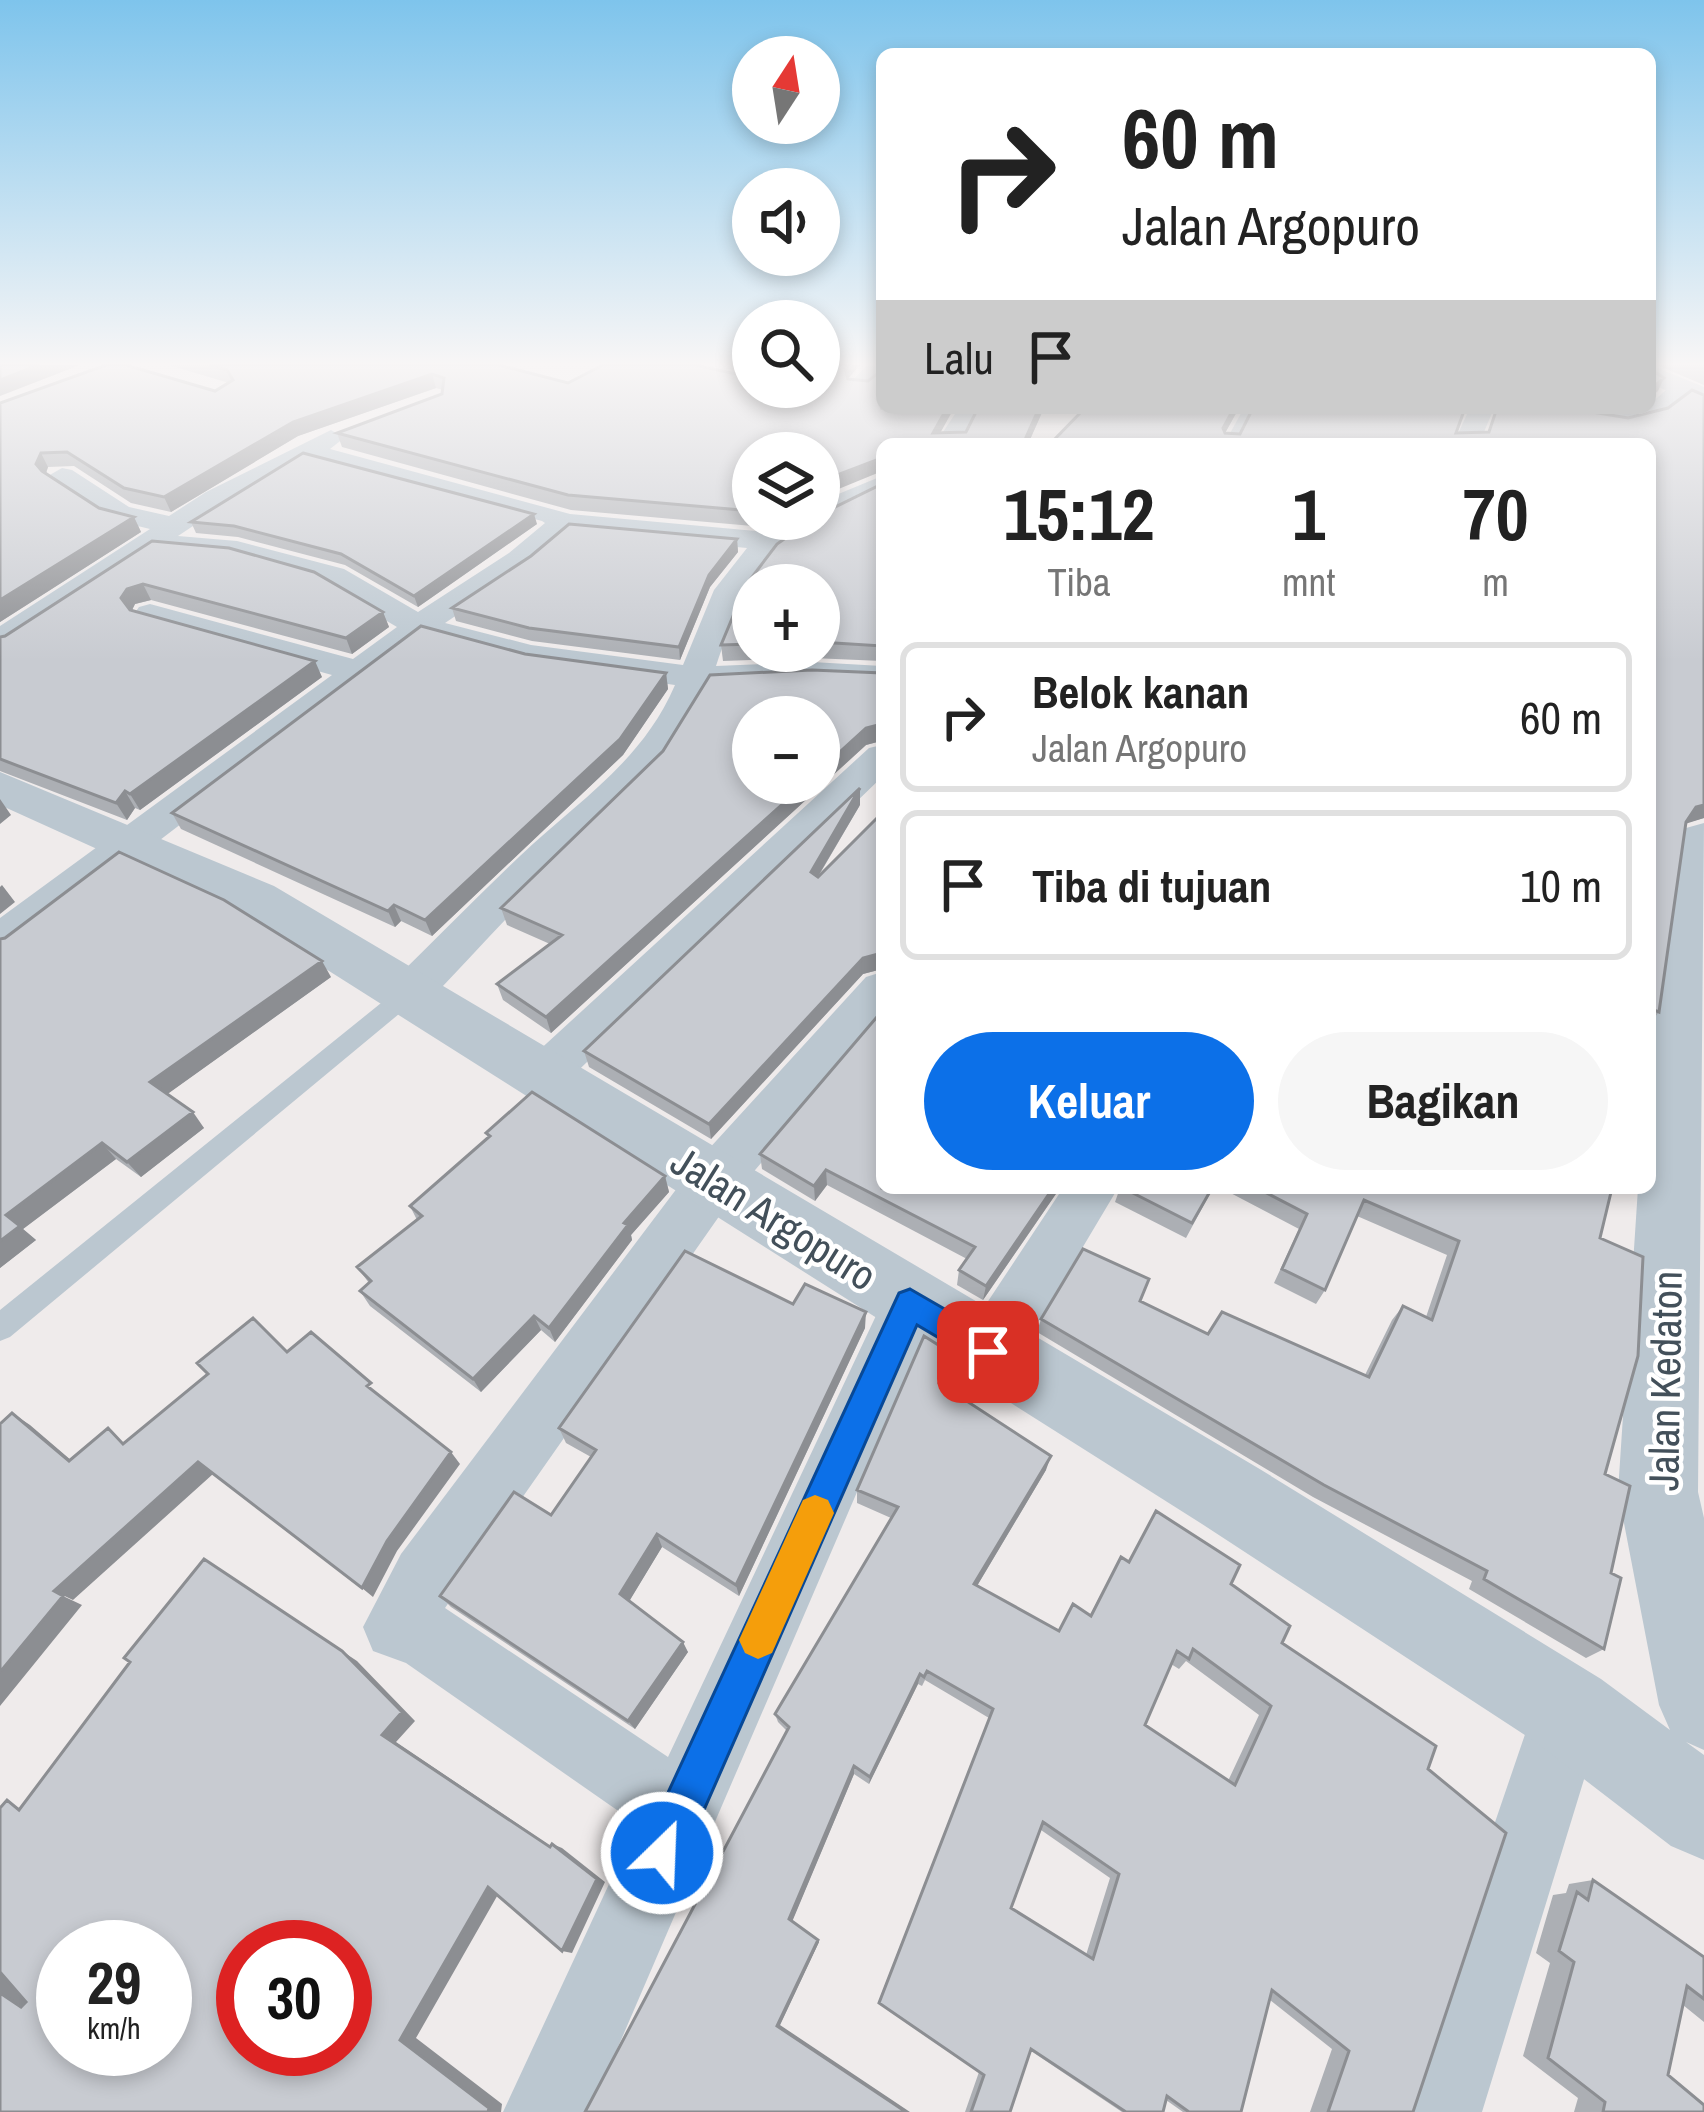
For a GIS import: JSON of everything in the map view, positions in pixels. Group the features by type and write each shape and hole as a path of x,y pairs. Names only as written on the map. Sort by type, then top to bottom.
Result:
{"street":[{"path":"0,640 279,464"},
{"path":"356,464 552,515 563,522 769,541"},
{"path":"62,476 161,534 333,576 419,626 530,656 693,677 812,672 876,676"},
{"path":"840,503 876,487"},
{"path":"0,940 357,671 520,559 563,522"},
{"path":"409,993 539,862 627,783 665,738 720,600 769,541"},
{"path":"149,614 357,671"},
{"path":"540,1078 876,762"},
{"name":"Jalan Argopuro","path":"0,787 255,899 540,1078 715,1179 910,1304 1230,1496 1569,1711 1704,1813"},
{"name":"Jalan Kedaton","path":"1704,839 1663,1051 1681,1501 1704,1705"},
{"path":"682,1810 419,1631 397,1627 424,1578 715,1179 876,996"},
{"path":"988,1352 1088,1194"},
{"path":"546,2112 910,1304"},
{"path":"1439,2112 1569,1711"}],"lane":[{"path":"0,1328 409,993"}],"building":[{"path":"0,464 36,464 99,508 134,517 0,600"},
{"path":"85,464 222,464 164,497 124,488"},
{"path":"286,464 343,464 534,514 414,596 341,554 234,526 191,522"},
{"path":"451,464 732,464 732,509 568,495"},
{"path":"840,464 867,464 840,474"},
{"path":"1656,464 1704,464 1704,805 1696,807 1686,822 1659,1012"},
{"path":"876,487 876,646 840,643 840,564 762,564 783,540 840,540 840,505"},
{"path":"569,524 736,540 709,575 679,647 529,628 452,608 531,556"},
{"path":"152,541 229,548 314,572 383,612 346,638 143,584 127,589 121,598 130,610 315,661 130,794 125,791 116,803 0,759 0,637"},
{"path":"732,619 732,645 721,645"},
{"path":"421,626 525,654 666,673 620,739 425,920 394,905 388,911 172,813"},
{"path":"876,673 876,726 866,728 840,752 840,696 732,696 732,804 783,804 546,1017 497,984 562,935 501,908 663,751 710,675"},
{"path":"860,788 811,872 818,877 876,819 876,955 863,958 709,1124 584,1051"},
{"path":"119,852 224,900 322,961 150,1082 193,1112 127,1162 102,1143 6,1215 20,1226 0,1241 0,939"},
{"path":"876,1018 876,1194 1049,1194 986,1286 959,1270 975,1247 826,1170 814,1186 760,1154"},
{"path":"532,1092 665,1176 624,1223 628,1225 549,1328 534,1316 473,1379 360,1291 371,1281 357,1267 422,1216 410,1206"},
{"path":"1135,1194 1209,1194 1192,1223"},
{"path":"1269,1194 1611,1194 1600,1238 1643,1257 1638,1356 1605,1474 1630,1486 1611,1573 1621,1578 1604,1649 1484,1579 1487,1571 1324,1485 1041,1319 1083,1249 1149,1279 1140,1301 1208,1334 1222,1312 1369,1377 1403,1306 1432,1320 1459,1241 1364,1200 1325,1290 1282,1269 1307,1214"},
{"path":"685,1251 793,1304 805,1284 866,1312 736,1585 657,1534 620,1594 683,1642 628,1721 440,1596 514,1492 551,1515 596,1450 559,1428"},
{"path":"253,1318 287,1352 311,1332 371,1383 367,1386 451,1452 387,1541 362,1588 198,1462 54,1591 63,1596 0,1672 0,1424 12,1413 69,1461 108,1428 123,1444 208,1374 197,1363"},
{"path":"924,1336 951,1353 939,1383 1051,1456 974,1584 1059,1631 1073,1604 1091,1616 1121,1557 1129,1562 1156,1511 1240,1565 1231,1584 1290,1626 1282,1643 1436,1746 1428,1769 1506,1833 1413,2112 1328,2112 1349,2051 1272,1990 1241,2112 1189,2112 1167,2096 1163,2112 1126,2112 1031,2049 1010,2112 971,2112 984,2075 879,2003 993,1709 927,1671 924,1677 920,1674 870,1777 854,1766 789,1919 818,1940 777,2026 906,2112 585,2112 789,1727 775,1714 898,1507 857,1490","holes":["1193,1649 1271,1706 1235,1785 1145,1725 1177,1651 1189,1659","1043,1822 1119,1874 1093,1959 1011,1908"]},
{"path":"204,1559 342,1651 402,1712 382,1735 550,1847 552,1844 597,1879 562,1951 488,1887 400,2040 489,2108 488,2112 0,2112 0,1993 21,2007 26,2002 0,1972 0,1808 7,1800 19,1810 130,1662 124,1658"},
{"path":"1593,1880 1704,1957 1704,1999 1687,1986 1668,2075 1704,2105 1704,2112 1603,2112 1605,2102 1548,2058 1574,1962 1559,1951 1577,1892 1588,1900"}],"slow traffic":[{"path":"758,1640 815,1513"}],"route":[{"path":"662,1853 910,1304 988,1352"}]}
